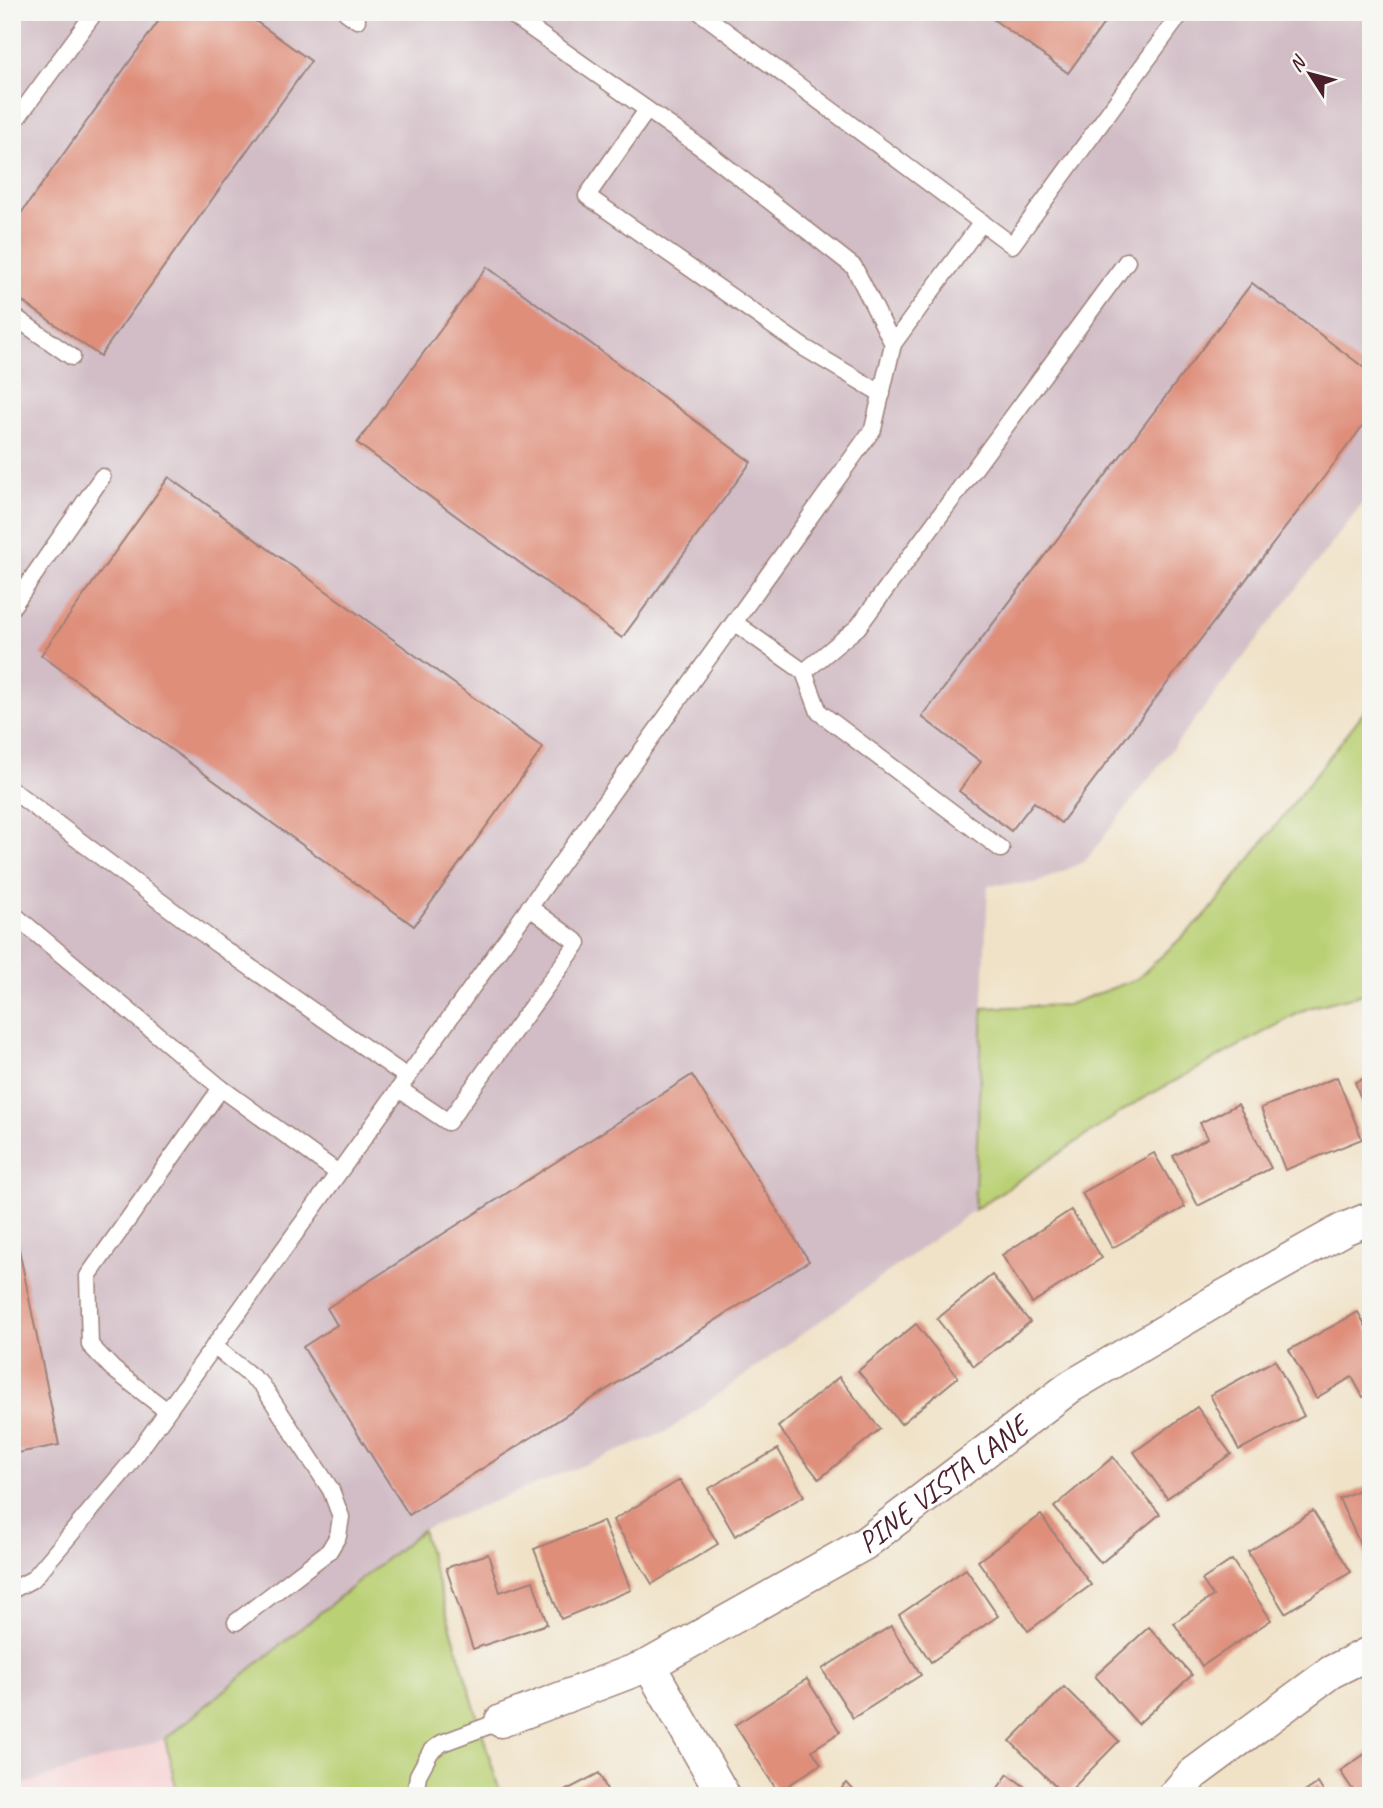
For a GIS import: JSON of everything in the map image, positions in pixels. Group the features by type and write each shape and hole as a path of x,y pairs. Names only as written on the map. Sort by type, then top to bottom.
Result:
{"street":[{"name":"PINE VISTA LANE","path":"501,1721 649,1665 864,1544 1070,1387 1219,1299 1344,1230 1371,1219"},
{"path":"1174,1796 1193,1774 1331,1672 1371,1652"},
{"path":"649,1665 724,1796"}],"lane":[{"path":"12,125 95,12"},
{"path":"508,12 706,151 854,267 893,344"},
{"path":"700,12 1013,245 1182,12"},
{"path":"647,110 587,196 803,347 882,394"},
{"path":"12,1590 33,1579 128,1466 873,429 893,344 982,222"},
{"path":"804,672 858,627 1126,261"},
{"path":"12,315 72,357"},
{"path":"12,607 102,477"},
{"path":"735,623 804,672 819,712 1001,849"},
{"path":"12,790 403,1083 448,1122 578,943 529,907"},
{"path":"12,913 221,1087 338,1173"},
{"path":"167,1411 113,1369 90,1345 88,1276 221,1087"},
{"path":"214,1346 262,1385 331,1490 341,1517 338,1536 328,1551 236,1622"},
{"path":"418,1796 418,1775 431,1751 442,1743 501,1721"}],"shaded area":[{"path":"12,12 1371,12 1371,493 1085,861 1037,883 988,885 974,1210 666,1432 422,1530 165,1739 12,1788"},
{"path":"165,1739 178,1796 12,1796 12,1788"}],"green space":[{"path":"1371,703 1371,992 1308,1008 1138,1101 974,1210 983,1008 1067,1005 1137,979 1208,913"},
{"path":"422,1530 501,1796 178,1796 165,1739"}],"building":[{"path":"165,12 243,12 311,61 100,356 12,294 12,226"},
{"path":"983,12 1112,12 1068,73"},
{"path":"487,267 751,462 622,638 357,443"},
{"path":"1252,283 1371,373 1371,415 1061,823 1034,802 1011,831 959,791 981,762 922,717"},
{"path":"169,477 543,748 414,926 41,655"},
{"path":"692,1075 809,1261 409,1515 303,1347 337,1325 327,1308"},
{"path":"1371,1076 1371,1125 1370,1125 1355,1082"},
{"path":"1337,1077 1362,1139 1285,1170 1261,1108"},
{"path":"1238,1104 1271,1168 1198,1206 1173,1156 1208,1138 1200,1123"},
{"path":"1154,1153 1185,1207 1112,1248 1082,1193"},
{"path":"1071,1210 1102,1258 1032,1303 1002,1255"},
{"path":"12,1221 59,1445 12,1454"},
{"path":"992,1275 1030,1322 974,1366 937,1319"},
{"path":"1358,1312 1371,1336 1371,1392 1363,1397 1352,1377 1316,1398 1289,1350"},
{"path":"916,1324 958,1377 901,1424 858,1371"},
{"path":"1275,1360 1304,1416 1239,1450 1210,1395"},
{"path":"839,1377 880,1429 819,1479 778,1427"},
{"path":"1197,1407 1231,1454 1167,1498 1134,1452"},
{"path":"778,1449 804,1496 735,1536 708,1489"},
{"path":"1113,1457 1160,1514 1101,1563 1054,1507"},
{"path":"680,1480 718,1544 652,1584 613,1520"},
{"path":"1371,1484 1371,1567 1339,1499"},
{"path":"1313,1511 1351,1572 1285,1613 1248,1552"},
{"path":"1041,1515 1091,1585 1028,1631 978,1561"},
{"path":"603,1521 631,1590 561,1619 534,1549"},
{"path":"488,1554 500,1592 533,1581 547,1624 473,1649 446,1568"},
{"path":"1232,1560 1271,1620 1202,1666 1174,1623 1213,1596 1202,1580"},
{"path":"966,1569 998,1616 931,1662 899,1615"},
{"path":"891,1626 921,1675 853,1718 822,1669"},
{"path":"1149,1627 1192,1675 1138,1724 1095,1676"},
{"path":"807,1679 840,1732 812,1750 821,1764 778,1792 735,1725"},
{"path":"1064,1687 1119,1741 1065,1796 1010,1741"},
{"path":"1371,1750 1371,1796 1357,1796 1340,1771"},
{"path":"599,1773 610,1796 555,1796"},
{"path":"1008,1774 1037,1796 992,1796"},
{"path":"847,1783 859,1796 834,1796"},
{"path":"1318,1783 1326,1796 1299,1796"}]}
